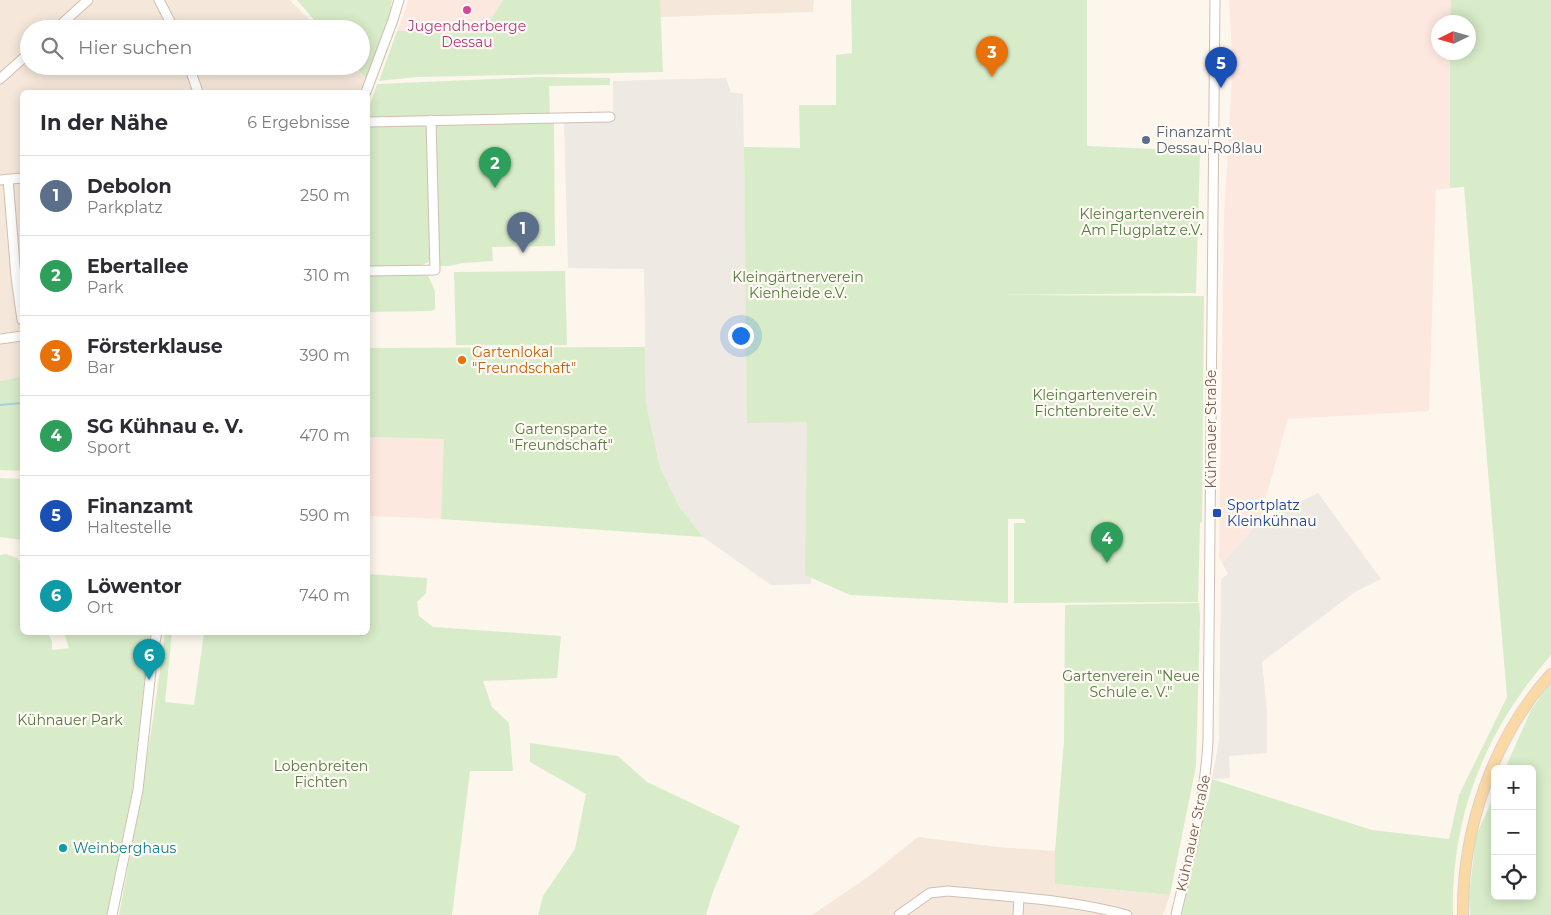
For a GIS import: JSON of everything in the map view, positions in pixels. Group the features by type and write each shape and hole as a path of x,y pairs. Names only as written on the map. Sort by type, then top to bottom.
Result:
{"main road":[{"path":"1463,915 1464,887 1469,848 1484,789 1513,727 1534,695 1551,674"}],"street":[{"path":"66,20 88,0"},
{"path":"159,0 169,20"},
{"path":"367,90 399,0"},
{"name":"Kühnauer Straße","path":"1176,915 1202,793 1208,741 1214,0"},
{"path":"0,79 20,61"},
{"path":"193,75 197,90"},
{"path":"370,122 610,117"},
{"path":"370,271 435,270 431,120"},
{"path":"20,178 4,180 20,305"},
{"path":"0,339 20,336"},
{"path":"112,915 138,790 156,635"},
{"path":"899,915 930,893 937,892 1079,904 1127,915"},
{"path":"1018,915 1020,898"}],"shaded area":[{"path":"0,0 290,0 309,20 20,20 20,75 362,75 367,80 362,90 20,90 20,376 0,381"},
{"path":"408,0 503,0 485,28 397,31"},
{"path":"660,0 814,0 813,12 660,17"},
{"path":"1229,0 1451,0 1450,15 1431,15 1431,60 1450,60 1450,188 1436,190 1429,411 1288,419 1259,522 1222,563 1219,557 1224,216 1232,76 1236,68 1236,59 1232,56"},
{"path":"726,78 731,92 743,94 748,414 810,412 811,584 771,585 703,537 679,506 660,467 646,403 644,269 568,268 564,122 613,121 613,81"},
{"path":"370,437 445,439 441,519 370,516"},
{"path":"1318,493 1381,579 1355,592 1262,662 1267,712 1267,753 1229,756 1230,778 1212,779 1219,740 1221,579 1228,574 1222,563 1259,522"},
{"path":"918,837 998,847 1055,851 1055,884 1170,895 1163,915 812,915 868,877"}],"green space":[{"path":"297,0 392,0 390,12 370,71 370,20 314,20"},
{"path":"503,0 660,0 663,72 416,77 379,81 397,31 485,28"},
{"path":"851,0 1087,0 1087,146 1200,151 1196,293 996,295 1204,296 1202,522 1200,523 1198,602 1014,603 1014,523 1026,523 1024,519 1008,519 1008,603 850,595 805,575 807,422 747,423 744,147 800,148 799,105 836,105 836,55 852,53"},
{"path":"1451,0 1551,0 1551,655 1528,684 1508,714 1490,744 1476,776 1458,843 1454,878 1453,915 1182,915 1202,816 1208,801 1212,779 1372,830 1449,839 1459,795 1507,697 1464,187 1450,188 1450,60 1476,60 1476,15 1450,15"},
{"path":"538,77 610,78 610,85 549,86 550,114 370,118 370,105 377,84"},
{"path":"554,121 555,246 492,247 493,261 440,266 437,261 434,130 436,125"},
{"path":"422,124 427,126 429,131 432,260 420,266 370,266 370,125"},
{"path":"565,271 567,345 456,345 454,272"},
{"path":"427,273 435,291 435,309 431,311 370,312 370,274"},
{"name":"Gartensparte \"Freundschaft\"","path":"645,347 646,403 660,467 679,506 703,537 441,519 444,439 370,437 370,348"},
{"path":"20,376 20,471 0,470 0,381"},
{"path":"0,478 20,479 20,540 0,537"},
{"name":"Kühnauer Park","path":"6,554 17,558 20,562 20,635 49,635 52,642 52,650 69,648 65,635 152,635 147,659 131,801 108,915 0,915 0,555"},
{"name":"Lobenbreiten Fichten","path":"370,574 427,578 426,593 417,602 419,616 433,627 561,636 557,678 483,681 492,707 509,723 513,771 470,771 452,915 119,915 144,774 165,635 172,635 165,702 194,705 204,635 370,635"},
{"name":"Gartenverein \"Neue Schule e. V.\"","path":"1199,603 1196,766 1170,895 1055,884 1055,851 1064,741 1065,605"},
{"path":"1551,682 1551,915 1470,915 1469,897 1476,836 1491,802 1491,900 1536,900 1536,765 1507,765 1531,710"},
{"path":"530,743 618,756 647,782 740,826 713,892 706,915 538,915 543,896 575,849 586,794 530,762"}],"waterway":[{"path":"0,405 20,403"}],"place":[{"name":"Jugendherberge Dessau","path":"467,10"},
{"name":"Försterklause","path":"992,77"},
{"name":"Finanzamt","path":"1221,88"},
{"name":"Finanzamt Dessau-Roßlau","path":"1146,140"},
{"name":"Ebertallee","path":"495,188"},
{"name":"Debolon","path":"523,253"},
{"name":"Gartenlokal \"Freundschaft\"","path":"462,360"},
{"name":"Sportplatz Kleinkühnau","path":"1217,513"},
{"name":"SG Kühnau e. V.","path":"1107,563"},
{"name":"Löwentor","path":"149,680"},
{"name":"Weinberghaus","path":"63,848"}],"park label":[{"name":"Kleingartenverein Am Flugplatz e.V.","path":"1142,222"},
{"name":"Kleingärtnerverein Kienheide e.V.","path":"798,286"},
{"name":"Kleingartenverein Fichtenbreite e.V.","path":"1095,404"}]}
